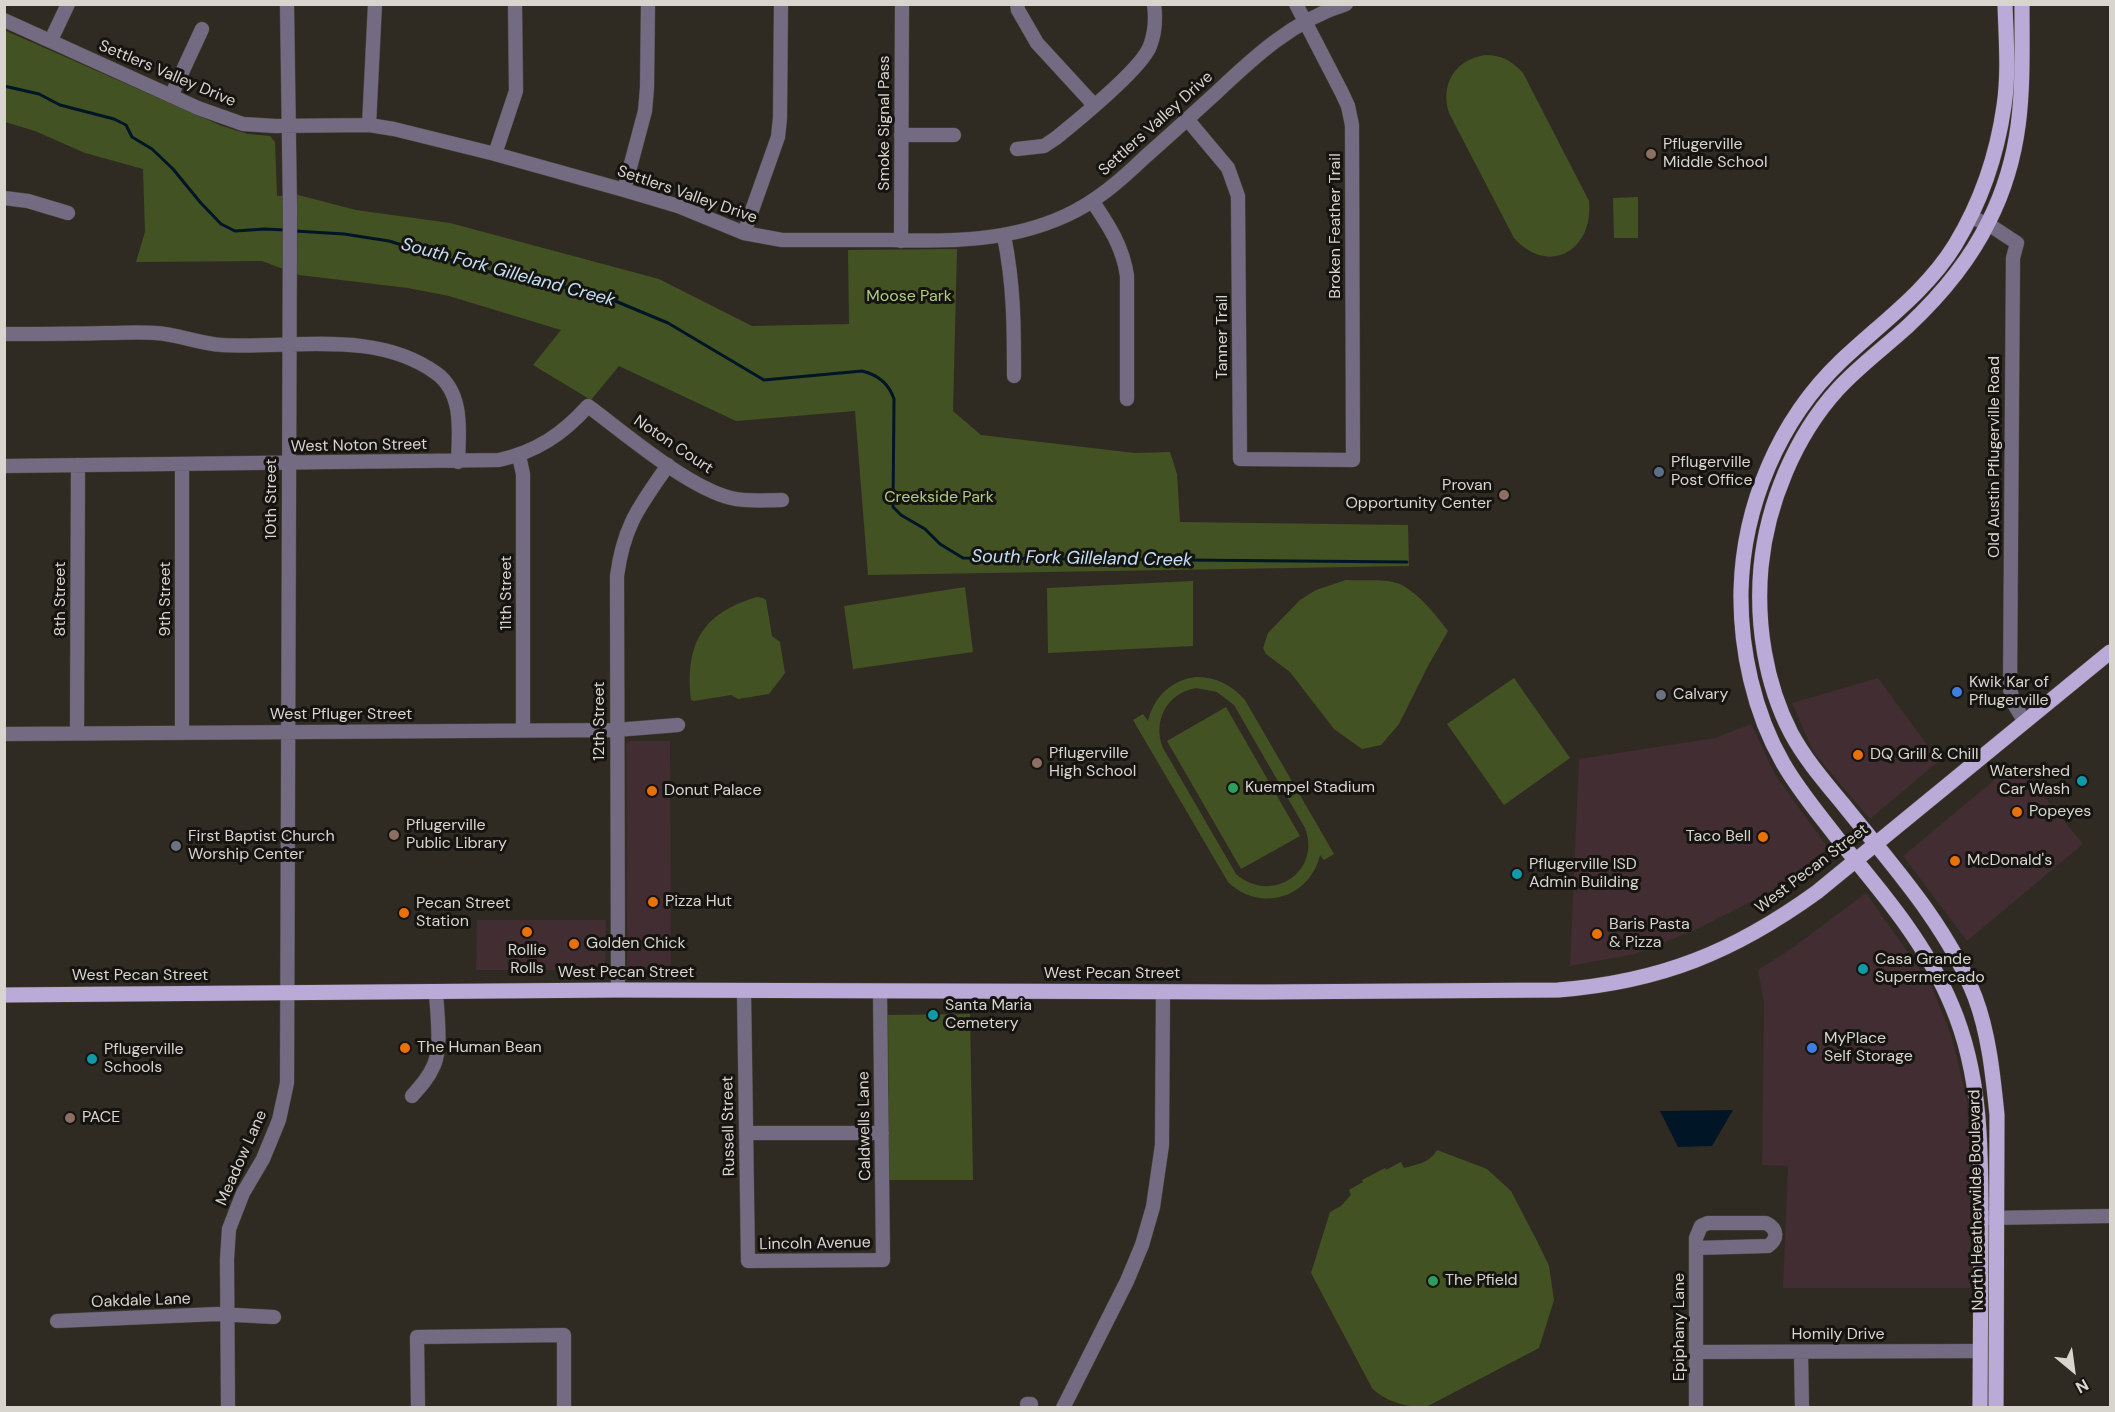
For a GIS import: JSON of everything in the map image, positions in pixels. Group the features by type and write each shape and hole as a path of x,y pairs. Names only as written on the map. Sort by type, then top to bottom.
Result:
{"main road":[{"name":"North Heatherwilde Boulevard","path":"1996,1407 1989,1218 1980,1121 1965,1042 1953,1007 1921,947 1898,913 1793,780 1781,761 1765,724 1751,679 1741,616 1743,560 1749,523 1770,461 1787,429 1806,400 1840,362 1915,295 1937,270 1970,217 1985,183 2004,104 2005,4"},
{"name":"North Heatherwilde Boulevard","path":"1980,1407 1980,1351 1996,1115 1993,1074 1986,1037 1975,998 1958,962 1918,900 1809,762 1791,733 1782,714 1768,668 1760,612 1761,565 1767,528 1786,472 1801,442 1821,411 1837,390 1930,304 1951,280 1988,224 2001,193 2018,134 2022,87 2022,4"},
{"path":"1865,339 1876,354"},
{"path":"1806,400 1821,411"},
{"path":"1749,523 1767,528"},
{"name":"West Pecan Street","path":"4,995 618,990 1163,992 1558,990 1593,987 1630,980 1701,960 1736,944 1784,916 1875,845 2110,652"},
{"path":"1765,724 1782,714"},
{"path":"1965,1042 1986,1037"}],"street":[{"path":"51,40 68,4"},
{"name":"10th Street","path":"287,4 290,214 288,993"},
{"path":"369,125 375,4"},
{"path":"495,154 516,91 515,4"},
{"path":"624,190 640,132 646,99 648,4"},
{"path":"744,233 778,137 780,4"},
{"name":"Smoke Signal Pass","path":"901,241 902,4"},
{"path":"1017,4 1018,10 1037,43 1094,105"},
{"path":"1017,149 1044,146 1056,138 1140,63 1150,48 1155,26 1154,4"},
{"name":"Broken Feather Trail","path":"1296,4 1342,93 1348,106 1352,125 1353,460"},
{"name":"Settlers Valley Drive","path":"4,20 171,96 243,124 369,125 412,133 495,154 624,190 678,206 744,233 782,240 901,241 1004,236 1041,226 1093,202 1279,37 1306,21 1346,4"},
{"path":"171,96 202,29"},
{"name":"Tanner Trail","path":"1187,119 1228,168 1238,196 1240,459 1353,460"},
{"path":"901,135 954,135"},
{"path":"4,198 28,201 68,213"},
{"path":"1093,202 1116,238 1125,263 1127,276 1127,399"},
{"name":"Old Austin Pflugerville Road","path":"1970,217 1988,224 2017,243 2013,258 2010,688 2014,704 2025,722"},
{"path":"1004,236 1011,268 1014,299 1014,376"},
{"path":"4,334 156,333 221,345 354,345 378,349 404,357 436,373 448,385 457,405 460,424 458,462"},
{"name":"West Noton Street","path":"4,466 499,460 519,456 557,436 588,406"},
{"name":"Noton Court","path":"588,406 668,465 703,487 731,498 754,501 782,500"},
{"name":"11th Street","path":"519,456 523,474 524,730"},
{"name":"9th Street","path":"182,464 182,733"},
{"name":"8th Street","path":"77,733 78,465"},
{"name":"12th Street","path":"618,990 617,576 626,531 636,511 668,465"},
{"name":"West Pfluger Street","path":"4,734 616,730 678,725"},
{"name":"Russell Street","path":"744,991 748,1261"},
{"path":"412,1096 429,1076 436,1062 438,1049 436,992"},
{"name":"Caldwells Lane","path":"880,992 883,1260"},
{"path":"1063,1407 1127,1281 1154,1207 1162,1145 1163,992"},
{"name":"Meadow Lane","path":"228,1407 227,1259 229,1229 243,1193 262,1159 279,1120 287,1083 288,993"},
{"path":"746,1133 882,1134"},
{"path":"1989,1218 2110,1216"},
{"path":"1735,1223 1735,1247"},
{"path":"1766,1223 1772,1226 1776,1237 1773,1243 1767,1246 1735,1247 1696,1248 1698,1231 1701,1226 1708,1224 1766,1223"},
{"name":"Epiphany Lane","path":"1696,1248 1696,1407"},
{"name":"Lincoln Avenue","path":"748,1261 883,1260"},
{"name":"Oakdale Lane","path":"57,1321 227,1314 274,1317"},
{"path":"418,1407 417,1336 564,1335 564,1407"},
{"name":"Homily Drive","path":"1696,1352 1980,1351"},
{"path":"1801,1352 1802,1407"}],"shaded area":[{"path":"1878,678 1939,761 1870,819 1814,753 1792,703"},
{"path":"1751,724 1776,776 1828,848 1776,889 1697,929 1635,954 1570,966 1579,759 1715,738"},
{"path":"630,741 670,741 671,970 627,969 626,743"},
{"path":"2016,762 2083,844 1967,941 1903,856"},
{"path":"1866,893 1931,985 1952,1038 1967,1101 1971,1163 1970,1288 1783,1288 1788,1166 1762,1165 1764,1003 1758,970 1795,946"},
{"path":"477,920 606,920 605,970 476,970"}],"green space":[{"name":"Creekside Park","path":"4,30 222,126 248,134 270,136 275,142 277,196 298,195 356,210 450,223 659,279 752,326 849,324 848,250 957,249 953,411 981,435 1135,453 1170,452 1177,474 1180,522 1408,525 1409,566 868,575 855,411 736,421 619,366 591,400 533,365 561,330 449,296 408,288 299,275 262,261 136,262 145,232 143,169 85,153 35,131 5,122"},
{"path":"1485,55 1497,56 1506,60 1523,73 1589,201 1589,218 1584,233 1577,245 1566,252 1554,256 1541,256 1527,250 1514,238 1449,113 1447,92 1452,75 1465,62"},
{"path":"1638,197 1638,238 1614,238 1613,198"},
{"path":"1346,580 1400,584 1416,595 1448,631 1399,724 1381,745 1362,749 1334,729 1290,672 1266,654 1263,648 1268,633 1300,600 1316,590"},
{"path":"1193,581 1193,646 1048,653 1047,588"},
{"path":"965,587 973,652 853,669 844,606"},
{"path":"757,597 766,600 772,636 780,642 785,673 769,694 738,699 731,695 691,700 691,663 701,634 710,622 723,612"},
{"path":"1203,677 1217,680 1235,690 1245,700 1334,854 1324,860 1320,855 1306,882 1295,891 1269,898 1254,897 1241,892 1228,882 1133,720 1143,714 1148,721 1159,697 1171,686 1187,679","holes":["1196,688 1217,692 1234,705 1305,828 1308,844 1306,858 1300,870 1290,879 1278,885 1264,886 1250,883 1236,874 1163,748 1159,728 1164,710 1170,702 1186,691"]},
{"path":"1514,678 1570,758 1504,805 1447,724"},
{"name":"Kuempel Stadium","path":"1226,707 1300,836 1241,869 1167,741"},
{"path":"970,1014 973,1180 889,1180 888,1015"},
{"name":"The Pfield","path":"1437,1150 1487,1169 1511,1191 1549,1266 1554,1300 1539,1348 1426,1407 1419,1407 1390,1400 1372,1388 1311,1273 1330,1212 1341,1206 1351,1195 1349,1190 1363,1182 1362,1180 1401,1162 1404,1168 1422,1163"}],"water":[{"path":"1733,1110 1712,1146 1678,1147 1660,1111"}],"waterway":[{"name":"South Fork Gilleland Creek","path":"4,86 39,94 60,105 114,119 126,125 132,137 152,149 173,169 221,224 235,231 285,230"},
{"name":"South Fork Gilleland Creek","path":"295,231 344,234 389,241 500,275 516,275 608,298 668,323 764,380 862,371 873,375 886,385 894,399 893,507 901,515 925,529 940,544 963,558 1407,562"}],"place":[{"name":"Pflugerville Middle School","path":"1651,154"},
{"name":"Pflugerville Post Office","path":"1659,472"},
{"name":"Provan Opportunity Center","path":"1504,495"},
{"name":"Kwik Kar of Pflugerville","path":"1957,692"},
{"name":"Calvary","path":"1661,695"},
{"name":"DQ Grill & Chill","path":"1858,755"},
{"name":"Pflugerville High School","path":"1037,763"},
{"name":"Watershed Car Wash","path":"2082,781"},
{"name":"Kuempel Stadium","path":"1233,788"},
{"name":"Donut Palace","path":"652,791"},
{"name":"Popeyes","path":"2017,812"},
{"name":"Pflugerville Public Library","path":"394,835"},
{"name":"Taco Bell","path":"1763,837"},
{"name":"First Baptist Church Worship Center","path":"176,846"},
{"name":"McDonald's","path":"1955,861"},
{"name":"Pflugerville ISD Admin Building","path":"1517,874"},
{"name":"Pizza Hut","path":"653,902"},
{"name":"Pecan Street Station","path":"404,913"},
{"name":"Rollie Rolls","path":"527,932"},
{"name":"Baris Pasta & Pizza","path":"1597,934"},
{"name":"Golden Chick","path":"574,944"},
{"name":"Casa Grande Supermercado","path":"1863,969"},
{"name":"Santa Maria Cemetery","path":"933,1015"},
{"name":"The Human Bean","path":"405,1048"},
{"name":"MyPlace Self Storage","path":"1812,1048"},
{"name":"Pflugerville Schools","path":"92,1059"},
{"name":"PACE","path":"70,1118"},
{"name":"The Pfield","path":"1433,1281"}],"park label":[{"name":"Moose Park","path":"909,297"}]}
